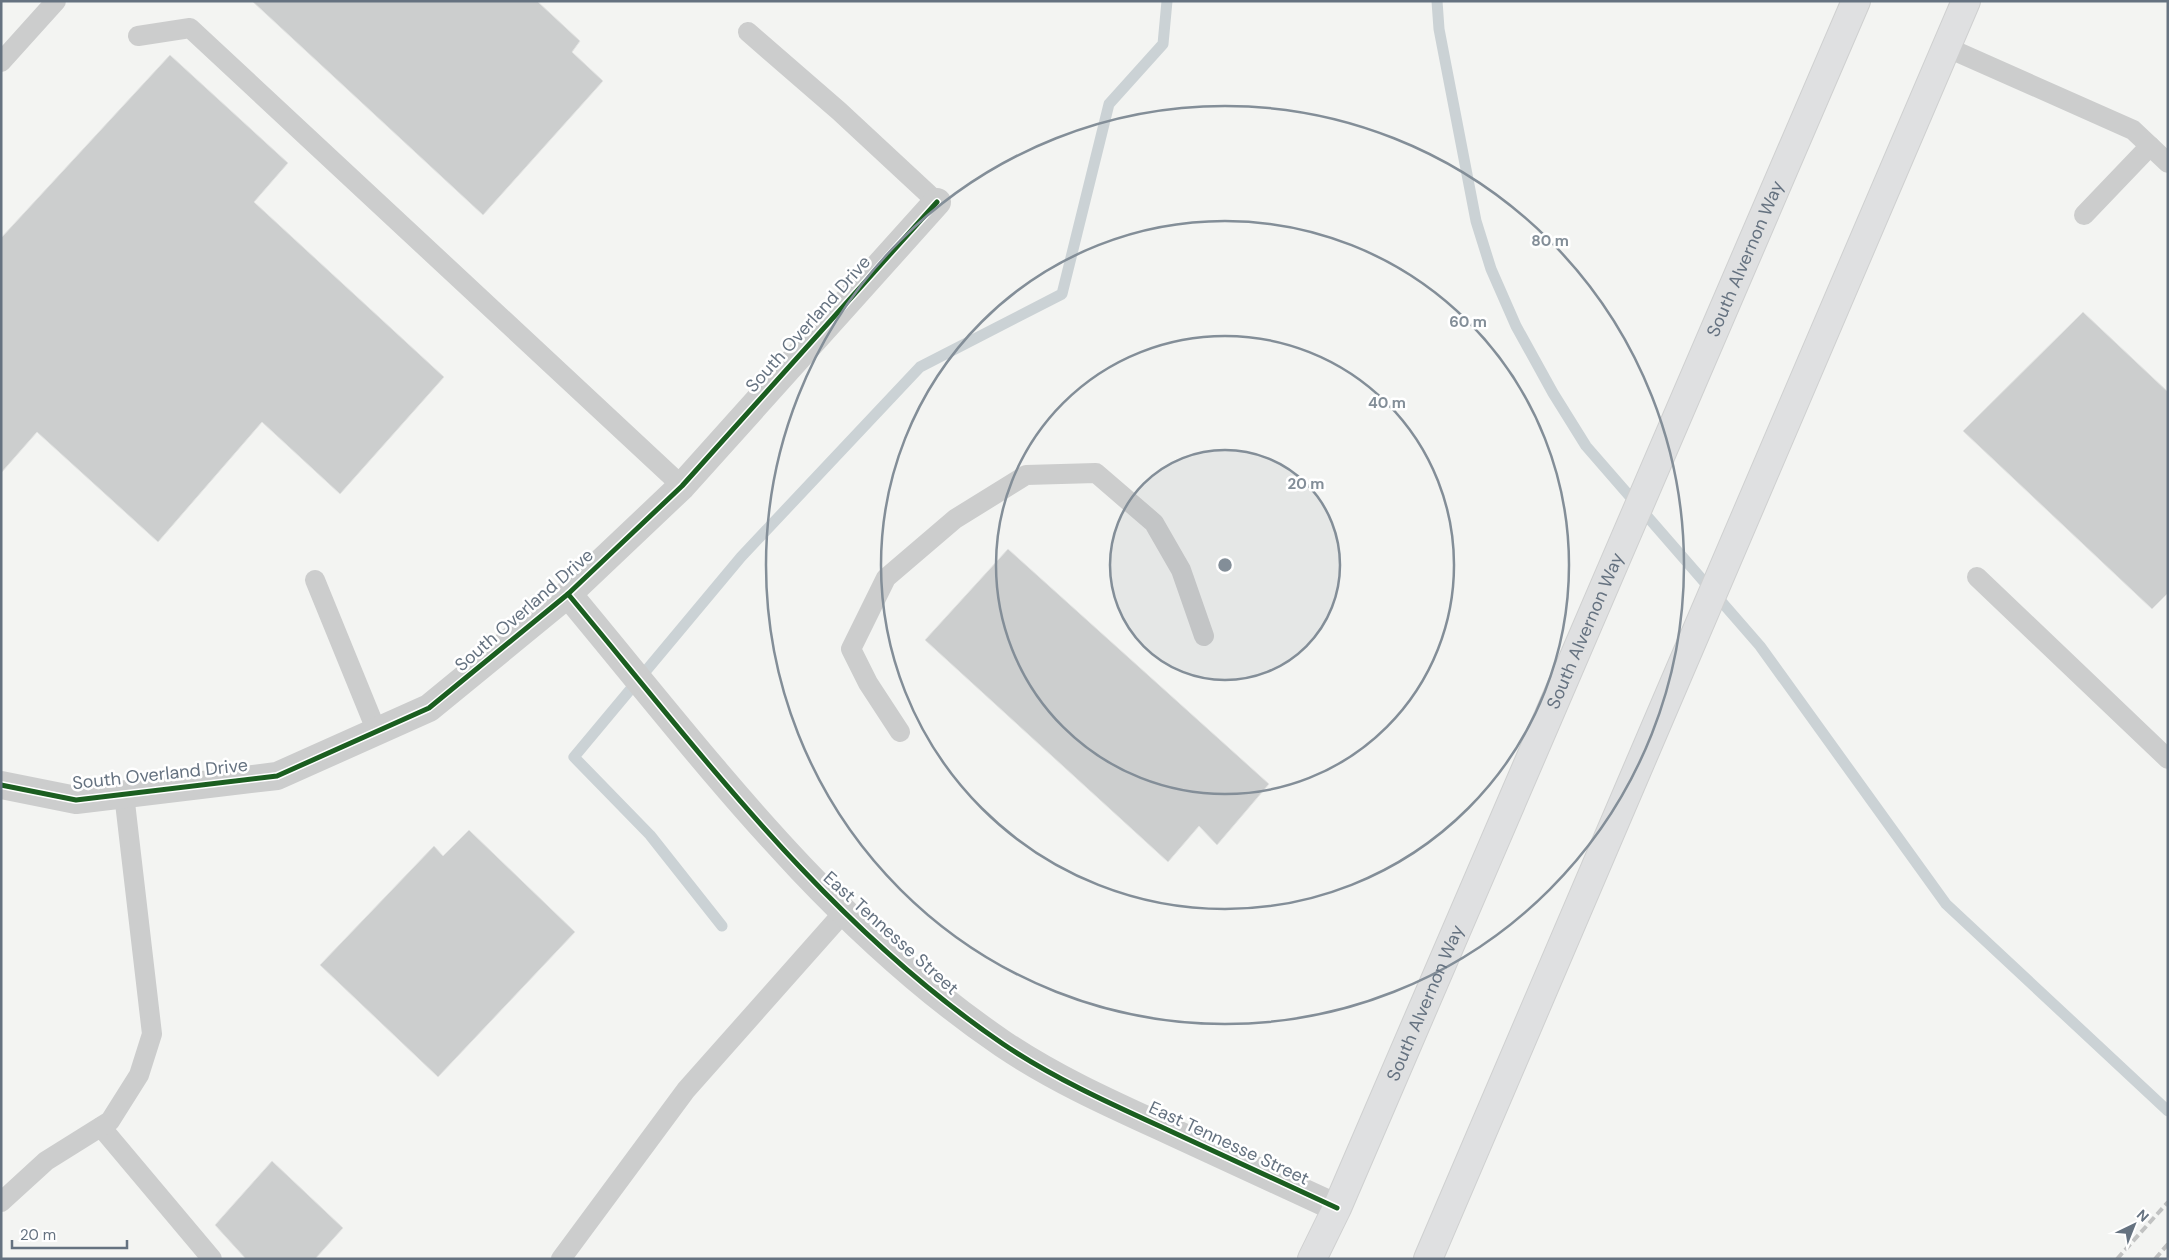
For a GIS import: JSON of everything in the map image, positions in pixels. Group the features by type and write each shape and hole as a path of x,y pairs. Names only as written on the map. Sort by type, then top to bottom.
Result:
{"main road":[{"name":"South Alvernon Way","path":"1312,1259 1337,1208 1856,1"},
{"path":"1428,1259 1966,1"}],"street":[{"name":"South Overland Drive","path":"1,785 76,800 277,776 429,708 568,594 682,486 937,202"},
{"name":"East Tennesse Street","path":"568,594 762,828 843,914 922,984 1004,1044 1074,1086 1337,1208"}],"lane":[{"path":"1,62 56,1"},
{"path":"138,36 190,28 682,486"},
{"path":"748,32 839,111 937,202"},
{"path":"1946,47 2133,130 2168,163"},
{"path":"2084,215 2150,146"},
{"path":"900,732 868,683 851,649 886,578 955,519 1026,475 1096,473 1154,523 1181,570 1204,636"},
{"path":"1977,577 2168,759"},
{"path":"315,580 377,732"},
{"path":"1,1202 46,1161 110,1120 139,1075 152,1034 124,794"},
{"path":"561,1259 686,1090 843,914"},
{"path":"101,1127 212,1259"}],"building":[{"path":"252,1 537,1 580,41 572,52 603,81 483,215"},
{"path":"170,55 288,163 254,202 444,377 340,494 262,422 158,542 37,432 1,473 1,238"},
{"path":"2083,312 2168,392 2168,593 2152,609 1963,431"},
{"path":"1008,549 1269,784 1217,845 1199,826 1168,862 925,640"},
{"path":"469,830 575,932 438,1077 320,965 434,846 443,856"},
{"path":"272,1161 343,1228 315,1259 246,1259 215,1225"}],"waterway":[{"path":"722,926 650,835 574,757 741,557 920,367 1062,294 1109,104 1163,44 1167,1"},
{"path":"1437,1 1439,29 1476,221 1491,269 1516,326 1553,393 1586,446 1760,646 1946,904 2168,1111"}],"railway":[{"path":"2117,1259 2168,1202"},
{"path":"2155,1259 2168,1244"}],"cycle path":[{"path":"1,785 76,800 277,776 429,708 568,594 682,486 937,202"},
{"path":"568,594 668,716 770,835 824,892 880,946 939,997 1003,1044 1063,1080 1125,1111 1337,1208"}]}
